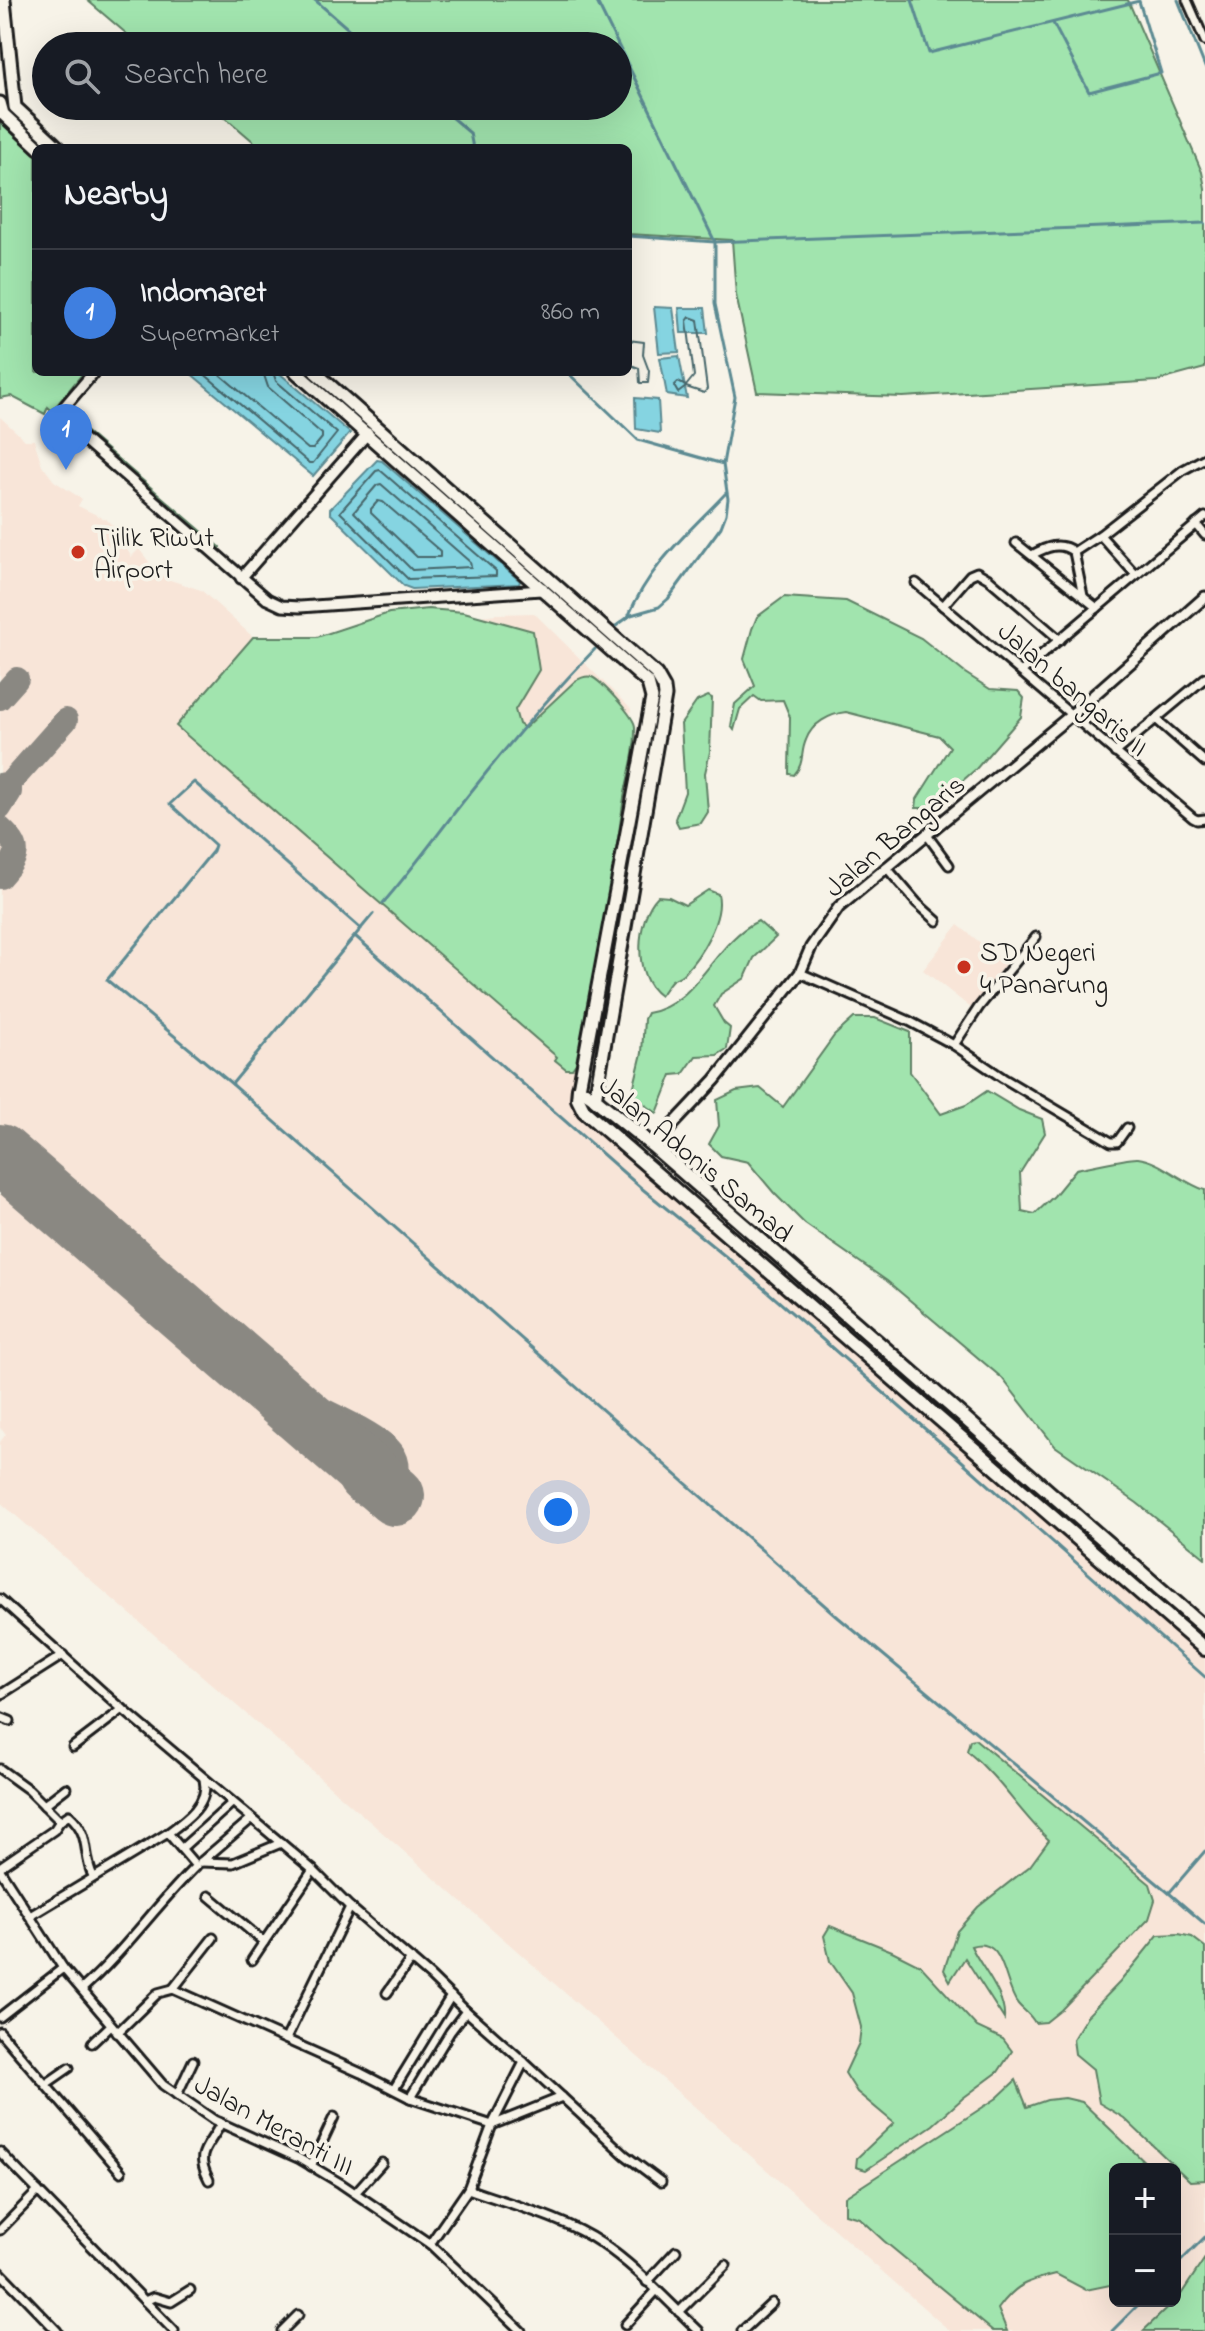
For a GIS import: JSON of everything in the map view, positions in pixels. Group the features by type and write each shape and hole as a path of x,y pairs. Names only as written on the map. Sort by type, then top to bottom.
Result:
{"highway":[{"name":"Jalan Adonis Samad","path":"579,1088 578,1099 584,1111 1205,1649"},
{"name":"Jalan Adonis Samad","path":"595,1099 653,1146 1205,1628"},
{"path":"779,1280 790,1268"}],"main road":[{"path":"4,0 15,107 55,144"},
{"path":"0,103 3,114 34,144"},
{"path":"301,376 541,590 594,627 612,635 656,674 664,688 595,1099"},
{"path":"320,376 551,580 594,627 603,644 648,683 652,698 579,1088"},
{"name":"Jalan Adonis Samad","path":"579,1088 595,1099"}],"street":[{"path":"1187,0 1205,41"},
{"path":"91,376 65,406 62,413 66,424 241,578 267,599 282,606 541,590 551,580"},
{"path":"241,578 368,433"},
{"path":"1074,552 1183,470 1205,458"},
{"path":"1021,672 1205,517"},
{"path":"1196,524 1205,535"},
{"path":"1100,535 1136,575"},
{"path":"1016,543 1097,608"},
{"path":"1032,555 1051,546 1074,552"},
{"path":"1074,552 1083,596"},
{"path":"943,606 970,575 977,572 1060,640"},
{"name":"Jalan bangaris II","path":"916,583 1193,818 1205,819"},
{"name":"Jalan Bangaris","path":"653,1146 715,1080 800,973 811,947 834,912 1070,716 1205,597"},
{"path":"1115,753 1205,678"},
{"path":"1197,685 1205,693"},
{"path":"1156,719 1205,762"},
{"path":"927,835 949,865"},
{"path":"886,867 937,921"},
{"path":"954,1045 979,1007 1036,937"},
{"path":"800,973 909,1021 954,1045 1111,1142 1117,1142 1127,1128"},
{"path":"0,1599 123,1709 313,1870 625,2155 661,2182"},
{"path":"0,1695 63,1655"},
{"path":"73,1747 123,1709"},
{"path":"0,1717 10,1721"},
{"path":"0,1769 60,1821"},
{"path":"30,1916 187,1820 204,1796 203,1777"},
{"path":"44,1805 66,1788"},
{"path":"182,1848 232,1803"},
{"path":"0,1869 54,1830 69,1815 83,1832 88,1867 93,1876"},
{"path":"82,1989 104,1970 167,1894 251,1819"},
{"path":"168,1833 198,1864 233,1863 281,1843"},
{"name":"Jalan Meranti III","path":"0,1869 63,1968 163,2085 221,2123 311,2166 430,2244 521,2331"},
{"path":"252,1960 313,1870"},
{"path":"209,1896 264,1942"},
{"path":"286,2039 313,1989 350,1907"},
{"path":"117,2033 158,1993 173,1989 213,1938"},
{"path":"387,1993 411,1959"},
{"path":"0,2017 63,1968"},
{"path":"173,1989 410,2098 492,2125 562,2097"},
{"path":"394,2089 451,1996"},
{"path":"410,2098 466,2011"},
{"path":"92,2043 111,2025"},
{"path":"0,2032 121,2172"},
{"path":"177,2095 193,2061"},
{"path":"430,2244 468,2189 492,2125 524,2062"},
{"path":"46,2084 69,2068"},
{"path":"311,2166 334,2117"},
{"path":"209,2180 201,2156 221,2123"},
{"path":"0,2152 174,2331"},
{"path":"355,2193 382,2163"},
{"path":"468,2189 598,2241 699,2331"},
{"path":"0,2230 38,2191"},
{"path":"647,2282 676,2251"},
{"path":"679,2312 726,2265"},
{"path":"0,2272 56,2330"},
{"path":"145,2301 154,2297 171,2302 190,2290"},
{"path":"625,2325 656,2291"},
{"path":"742,2331 772,2303"},
{"path":"282,2331 298,2315"}],"shaded area":[{"name":"Tjilik Riwut Airport","path":"0,417 25,440 34,440 42,465 54,481 82,499 78,506 107,520 120,533 131,557 139,549 156,571 167,579 201,590 253,637 317,637 404,624 534,613 631,709 623,770 632,778 575,1110 1205,1654 1205,2331 950,2331 294,1755 0,1502 0,1442 6,1434 0,1428"},
{"name":"SD Negeri 4 Panarung","path":"958,925 1006,963 971,1008 923,970"}],"green space":[{"path":"87,0 1128,0 1202,172 1205,188 1205,368 1157,381 903,397 757,392 736,295 732,240 632,234 632,144 256,144 228,120 632,120 632,32 125,32"},
{"path":"0,122 32,151 32,376 81,376 52,411 48,407 45,414 11,396 0,398"},
{"path":"68,416 220,550 216,552 68,422"},
{"path":"784,597 846,601 921,638 990,689 1018,691 1024,698 1021,717 976,769 931,808 916,808 917,799 950,747 939,736 846,712 817,724 804,745 800,766 794,775 789,774 790,717 783,700 761,701 754,696 740,709 734,730 731,726 735,704 755,686 744,659 752,629 757,617"},
{"path":"428,609 464,612 533,631 539,670 515,710 519,724 525,728 575,681 588,676 610,692 634,722 634,749 597,966 580,1058 572,1069 566,1069 555,1060 557,1057 176,726 253,637 317,637 389,613"},
{"path":"708,696 712,698 710,752 705,773 708,812 701,823 679,827 675,819 685,792 681,724 697,701"},
{"path":"708,890 718,894 719,904 710,936 690,966 672,980 660,996 651,987 641,962 645,918 658,896 669,897 685,905"},
{"path":"758,921 776,937 754,958 745,978 721,994 714,1006 730,1028 727,1049 717,1055 696,1056 683,1074 672,1075 657,1113 637,1099 633,1090 647,1013 680,998 729,943"},
{"path":"854,1018 875,1018 910,1032 910,1072 941,1114 966,1105 987,1091 1019,1110 1042,1119 1045,1133 1020,1173 1022,1211 1035,1214 1076,1169 1133,1158 1154,1163 1205,1190 1205,1558 1137,1503 1055,1446 1002,1378 887,1281 805,1224 748,1162 721,1156 709,1144 719,1126 717,1100 736,1091 760,1088 783,1107 834,1036"},
{"path":"975,1739 1150,1884 1155,1900 1149,1919 1046,2022 1035,2023 1018,2004 1002,1964 991,1948 971,1946 997,1991 1004,2019 965,1958 950,1981 944,1970 957,1931 978,1907 1030,1866 1049,1840 967,1751 970,1740"},
{"path":"830,1926 920,1965 977,2027 1003,2039 1012,2051 998,2072 933,2125 866,2170 856,2167 857,2158 894,2123 857,2092 845,2073 859,2043 861,2027 852,1993 830,1961 824,1936"},
{"path":"1158,1935 1192,1937 1205,1947 1205,2180 1190,2181 1181,2172 1181,2163 1171,2163 1124,2118 1099,2103 1093,2069 1075,2054 1073,2039 1087,2016 1120,1982"},
{"path":"1016,2080 1027,2107 1065,2098 1082,2102 1146,2163 1109,2163 1109,2285 1086,2290 1056,2274 1030,2282 1011,2294 998,2309 1007,2331 993,2331 859,2218 845,2214 845,2197 997,2098"},
{"path":"1205,2258 1205,2331 1143,2331 1168,2307 1181,2307 1181,2294"}],"water":[{"path":"654,307 673,308 679,352 659,353"},
{"path":"679,308 705,308 708,333 681,333"},
{"path":"679,356 687,398 667,395 660,358"},
{"path":"194,376 283,376 350,433 313,476"},
{"path":"635,398 658,400 660,433 636,429"},
{"path":"377,460 382,461 520,581 519,584 412,589 404,586 330,513 330,509"}],"waterway":[{"path":"315,0 352,32"},
{"path":"596,0 612,32"},
{"path":"912,0 929,53 1139,1 1161,73 1089,92 1053,23"},
{"path":"1178,0 1205,67"},
{"path":"616,626 631,615 659,607 668,599 721,527 728,499 723,464 735,397 715,304 715,242 632,73"},
{"path":"455,120 470,133 472,144"},
{"path":"632,236 715,242 1205,223"},
{"path":"571,376 638,440 723,464"},
{"path":"628,617 659,565 726,493"},
{"path":"383,903 506,748 595,649"},
{"path":"232,1084 107,980 213,851 215,845 170,804 194,782 361,929"},
{"path":"373,914 232,1084 839,1618 1169,1893 1205,1851"},
{"path":"355,936 640,1187 746,1273 955,1455 1205,1677"},
{"path":"1169,1893 1205,1924"},
{"path":"1181,2261 1205,2237"},
{"path":"1112,2331 1136,2307"}],"taxiway":[{"path":"0,698 17,679"},
{"path":"0,785 10,783 66,720"},
{"path":"0,808 10,792 10,783"},
{"path":"0,828 12,841 16,852 0,877"},
{"path":"266,1383 352,1424 383,1443 395,1456 397,1465 392,1487 376,1496 358,1491 349,1479 351,1457"}],"runway":[{"path":"0,1154 395,1496"}],"place":[{"name":"Indomaret","path":"66,470"},
{"name":"Tjilik Riwut Airport","path":"78,552"},
{"name":"SD Negeri 4 Panarung","path":"964,967"}]}
